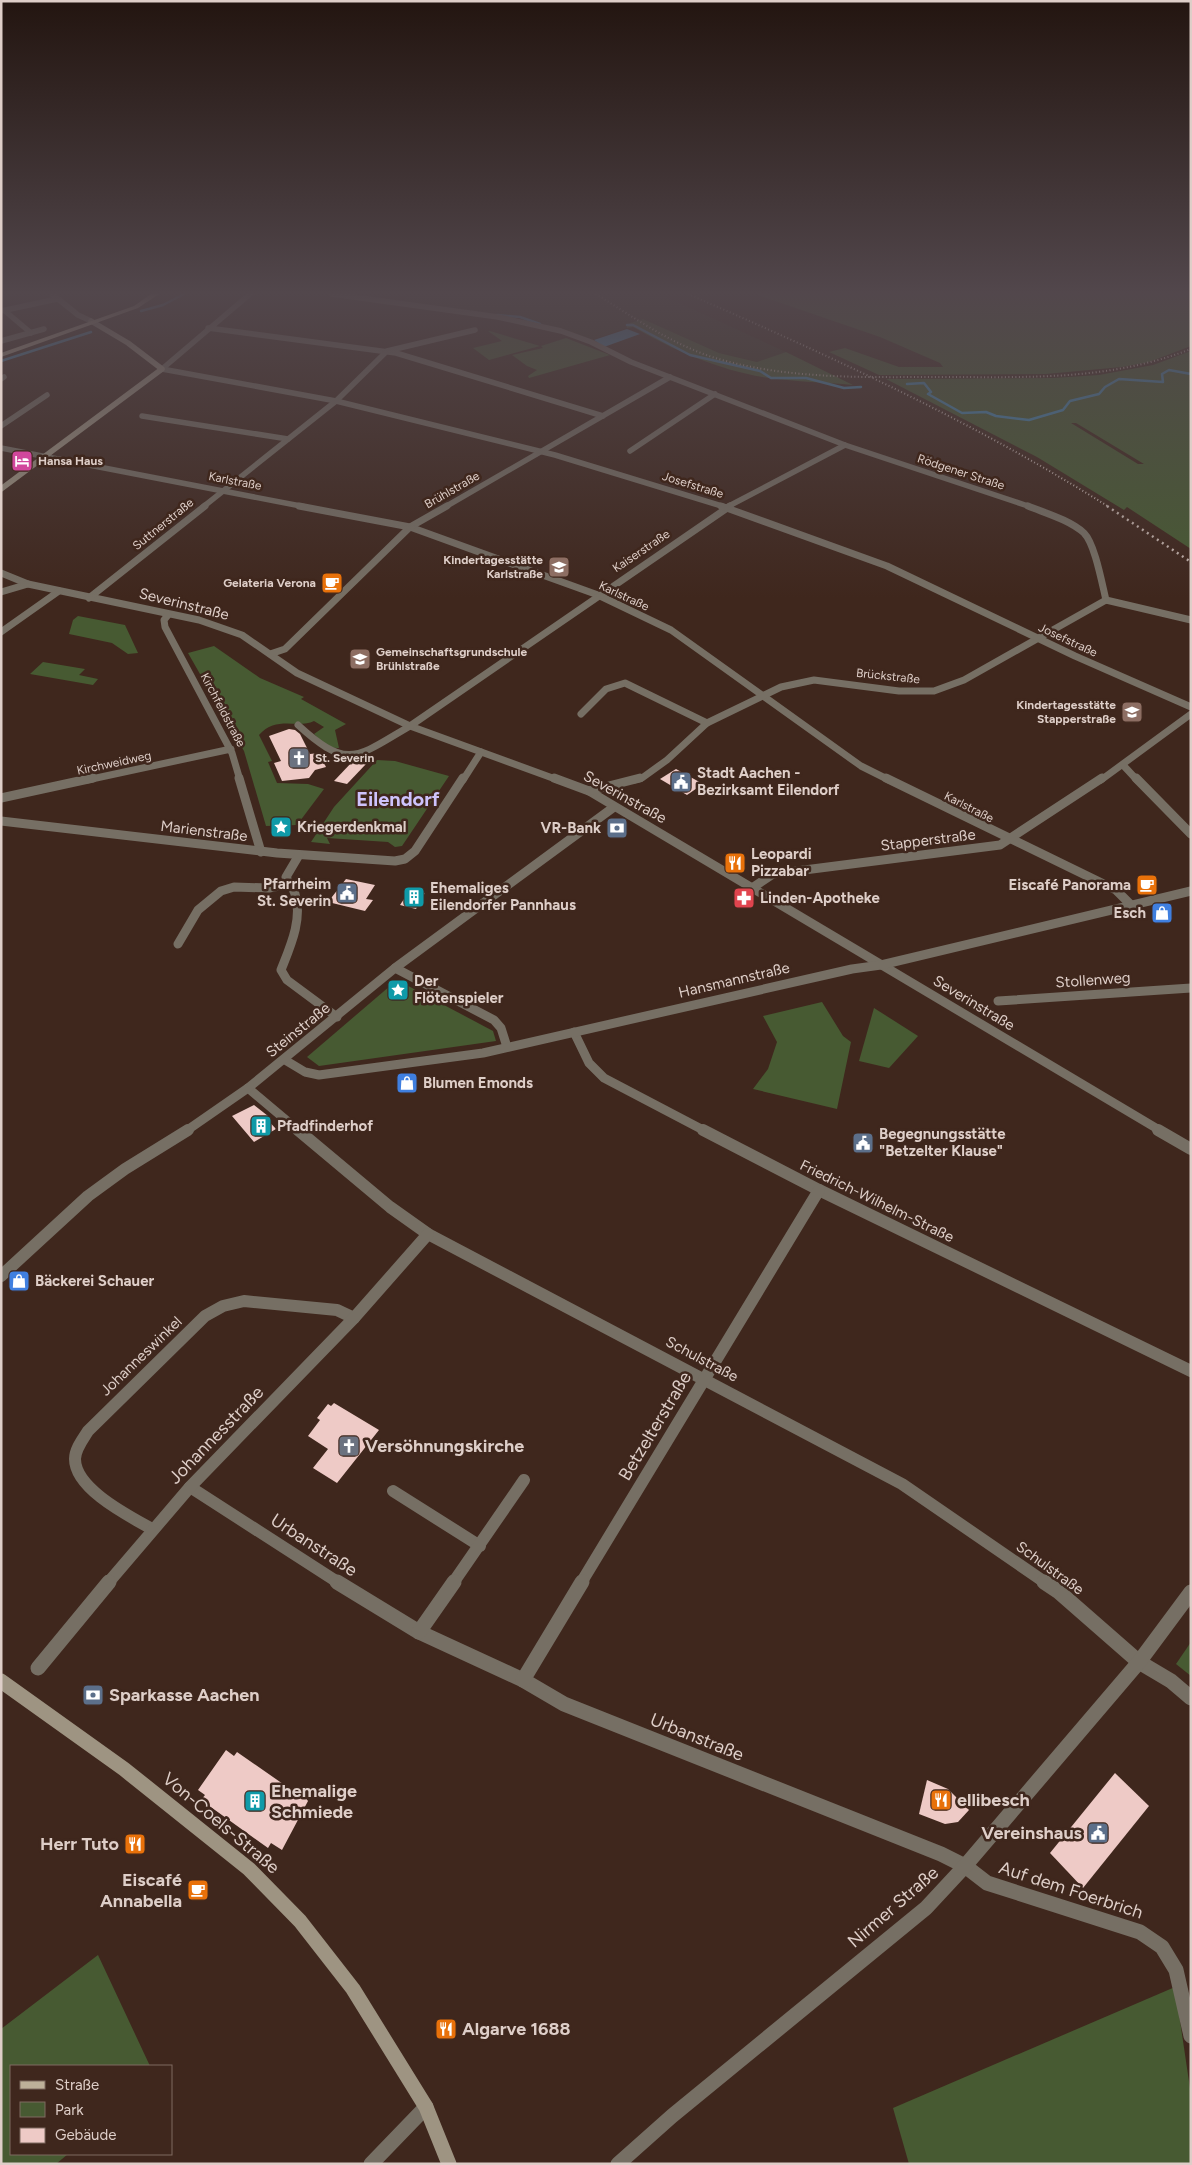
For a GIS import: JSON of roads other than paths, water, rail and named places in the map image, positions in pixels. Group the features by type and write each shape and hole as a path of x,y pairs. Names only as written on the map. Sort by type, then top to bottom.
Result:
{"main road":[{"path":"1,489 131,395"},
{"name":"Von-Coels-Straße","path":"1,1681 124,1769 250,1869 300,1921 353,1989 426,2107 449,2164"}],"street":[{"path":"1,426 47,395"},
{"name":"Josefstraße","path":"304,395 336,401 540,451 727,507 888,566 1039,639 1191,707"},
{"name":"Suttnerstraße","path":"89,598 342,395"},
{"path":"533,395 603,416"},
{"name":"Brühlstraße","path":"270,654 284,649 410,527 639,395"},
{"path":"630,450 713,395"},
{"name":"Rödgener Straße","path":"718,395 846,445 1026,505 1075,526 1090,542 1106,600"},
{"path":"142,416 288,439"},
{"name":"Kaiserstraße","path":"298,725 331,752 341,754 362,752 410,726 727,507 846,445"},
{"name":"Karlstraße","path":"1,448 410,527 598,595 671,630 760,696 861,766 1116,890 1131,905"},
{"name":"Severinstraße","path":"1,573 28,584 224,628 242,635 297,674 328,690 410,726 589,791 1191,1149"},
{"path":"1,592 28,584"},
{"path":"1,632 59,591"},
{"path":"1106,600 1191,620"},
{"name":"Brückstraße","path":"589,791 599,787 634,781 649,775 706,723 781,687 814,680 899,691 934,691 964,680 1106,600"},
{"name":"Kirchfeldstraße","path":"168,615 164,620 165,627 231,749 261,852"},
{"path":"581,714 610,684 617,682 625,683 706,723"},
{"name":"Stapperstraße","path":"752,888 773,874 1000,845 1123,765 1191,714"},
{"name":"Kirchweidweg","path":"1,798 231,749"},
{"name":"Marienstraße","path":"1,821 261,852 385,861 405,859 415,851 481,752"},
{"path":"1123,765 1191,834"},
{"name":"Steinstraße","path":"1,1276 88,1196 125,1169 207,1118 248,1088 395,968 614,807"},
{"path":"299,855 286,877 295,893 298,906 296,923 281,970 282,975 305,996 337,1017"},
{"path":"178,944 202,905 216,893 231,888 265,888 289,884"},
{"name":"Hansmannstraße","path":"284,1060 304,1072 319,1075 460,1057 852,969 881,965 1191,891"},
{"path":"395,968 494,1020 502,1028 507,1047"},
{"name":"Stollenweg","path":"998,1001 1191,988"},
{"name":"Friedrich-Wilhelm-Straße","path":"574,1032 593,1070 604,1078 819,1190 1191,1371"},
{"name":"Schulstraße","path":"248,1088 390,1207 428,1234 902,1484 1059,1592 1139,1662 1171,1681 1191,1698"},
{"name":"Betzelterstraße","path":"523,1680 819,1190"},
{"name":"Johannesstraße","path":"38,1668 152,1529 190,1486 354,1318 428,1234"},
{"name":"Johanneswinkel","path":"152,1529 91,1489 78,1475 75,1460 79,1446 88,1431 205,1316 223,1306 244,1301 337,1310 354,1318"},
{"path":"420,1632 524,1480"},
{"name":"Urbanstraße","path":"190,1486 359,1596 420,1632 523,1680 564,1704 941,1854 965,1866"},
{"path":"393,1491 480,1546"},
{"name":"Nirmer Straße","path":"618,2164 672,2116 926,1908 965,1866 1139,1662 1191,1592"},
{"name":"Auf dem Foerbrich","path":"965,1866 987,1884 1140,1932 1162,1947 1176,1970 1183,1993 1191,2036"},
{"path":"371,2164 426,2107"}],"waterway":[{"path":"930,395 962,413 986,412 996,416 1029,420 1063,410 1070,401 1095,395"}],"railway":[{"path":"907,395 1007,447 1109,507"},
{"path":"1107,506 1191,562"}],"place":[{"name":"Hansa Haus","path":"22,461"},
{"name":"Kindertagesstätte Karlstraße","path":"559,567"},
{"name":"Gelateria Verona","path":"332,583"},
{"name":"Gemeinschaftsgrundschule Brühlstraße","path":"360,659"},
{"name":"Kindertagesstätte Stapperstraße","path":"1132,712"},
{"name":"St. Severin","path":"299,758"},
{"name":"Stadt Aachen - Bezirksamt Eilendorf","path":"681,782"},
{"name":"Kriegerdenkmal","path":"281,827"},
{"name":"VR-Bank","path":"617,828"},
{"name":"Leopardi Pizzabar","path":"735,863"},
{"name":"Eiscafé Panorama","path":"1147,885"},
{"name":"Pfarrheim St. Severin","path":"347,893"},
{"name":"Ehemaliges Eilendorfer Pannhaus","path":"414,897"},
{"name":"Linden-Apotheke","path":"744,898"},
{"name":"Esch","path":"1162,913"},
{"name":"Der Flötenspieler","path":"398,990"},
{"name":"Blumen Emonds","path":"407,1083"},
{"name":"Pfadfinderhof","path":"261,1126"},
{"name":"Begegnungsstätte \"Betzelter Klause\"","path":"863,1143"},
{"name":"Bäckerei Schauer","path":"19,1281"},
{"name":"Versöhnungskirche","path":"349,1446"},
{"name":"Sparkasse Aachen","path":"93,1695"},
{"name":"ellibesch","path":"941,1800"},
{"name":"Ehemalige Schmiede","path":"255,1801"},
{"name":"Vereinshaus","path":"1098,1833"},
{"name":"Herr Tuto","path":"135,1844"},
{"name":"Eiscafé Annabella","path":"198,1890"},
{"name":"Algarve 1688","path":"446,2029"}],"district":[{"name":"Eilendorf","path":"398,799"}]}
